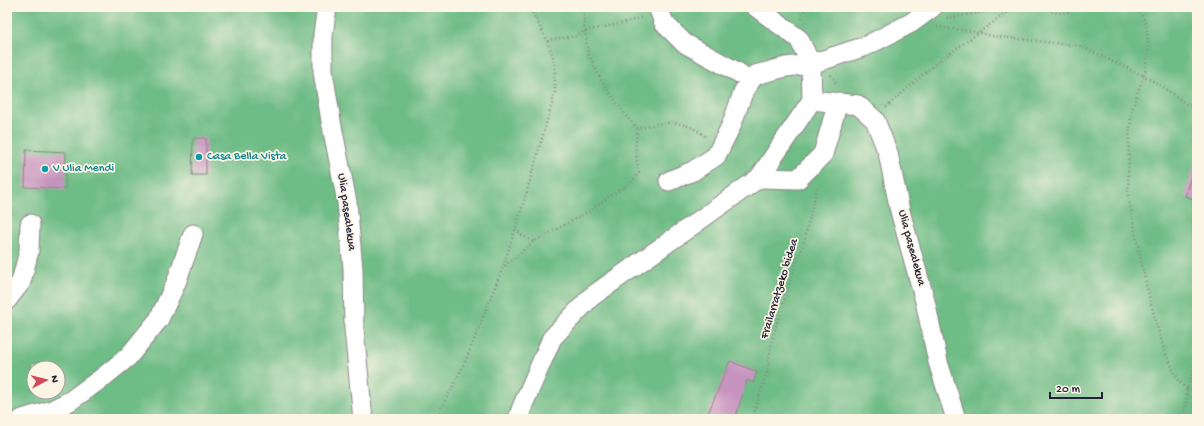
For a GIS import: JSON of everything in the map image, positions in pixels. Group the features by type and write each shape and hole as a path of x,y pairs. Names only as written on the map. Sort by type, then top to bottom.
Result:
{"street":[{"name":"Ulia pasealekua","path":"327,7 323,34 323,72 347,202 353,269 354,328 363,419"},
{"path":"518,419 522,406 552,338 591,297 759,178 812,100 811,64 799,39 756,7"},
{"path":"659,10 664,23 684,43 739,73"},
{"path":"669,181 693,171 716,156 731,126 744,90 756,75 786,67 811,64 866,46 911,23 936,13"},
{"path":"812,100 858,104"},
{"path":"759,178 798,179 823,154 838,102"},
{"name":"Ulia pasealekua","path":"858,104 875,120 888,154 900,211 925,301 938,362 956,419"},
{"path":"7,300 21,282 29,251 30,224"},
{"path":"22,419 52,410 70,401 128,357 159,319 176,283 193,234"}],"path":[{"path":"436,419 465,362 503,267 516,228 555,93 555,63 547,40 530,7"},
{"path":"582,7 588,53 601,80 626,116 638,129"},
{"path":"936,13 1014,7"},
{"path":"833,70 831,75 834,81 858,104 877,111 883,109 934,65 1014,7"},
{"path":"1045,7 1058,14 1079,7"},
{"path":"1133,7 1142,14 1147,28 1147,67 1132,110 1129,139 1128,194 1141,262 1155,320 1164,349 1179,382 1187,389 1197,390"},
{"path":"547,40 576,36 585,31 623,23 659,10"},
{"path":"911,23 993,36 1080,46 1144,76 1163,87 1186,104 1197,108"},
{"path":"638,129 653,124 668,123 688,125 706,137"},
{"path":"503,267 533,242 588,212 630,184 639,173 635,142 638,129"},
{"name":"Frailarratzeko bidea","path":"752,419 767,372 772,339 803,245 818,184 798,179"},
{"path":"516,228 522,235 533,242"},
{"path":"1184,419 1187,389 1197,361"}],"green space":[{"path":"7,7 1197,7 1197,419 7,419"}],"building":[{"name":"Casa Bella Vista","path":"193,138 206,138 206,175 192,175"},
{"name":"V Ulia Mendi","path":"26,150 66,152 65,189 25,187"},
{"path":"1197,156 1197,200 1185,196"},
{"path":"730,361 757,372 753,383 747,380 735,419 716,419 707,416"}],"place":[{"name":"Casa Bella Vista","path":"199,157"},
{"name":"V Ulia Mendi","path":"45,169"}]}
